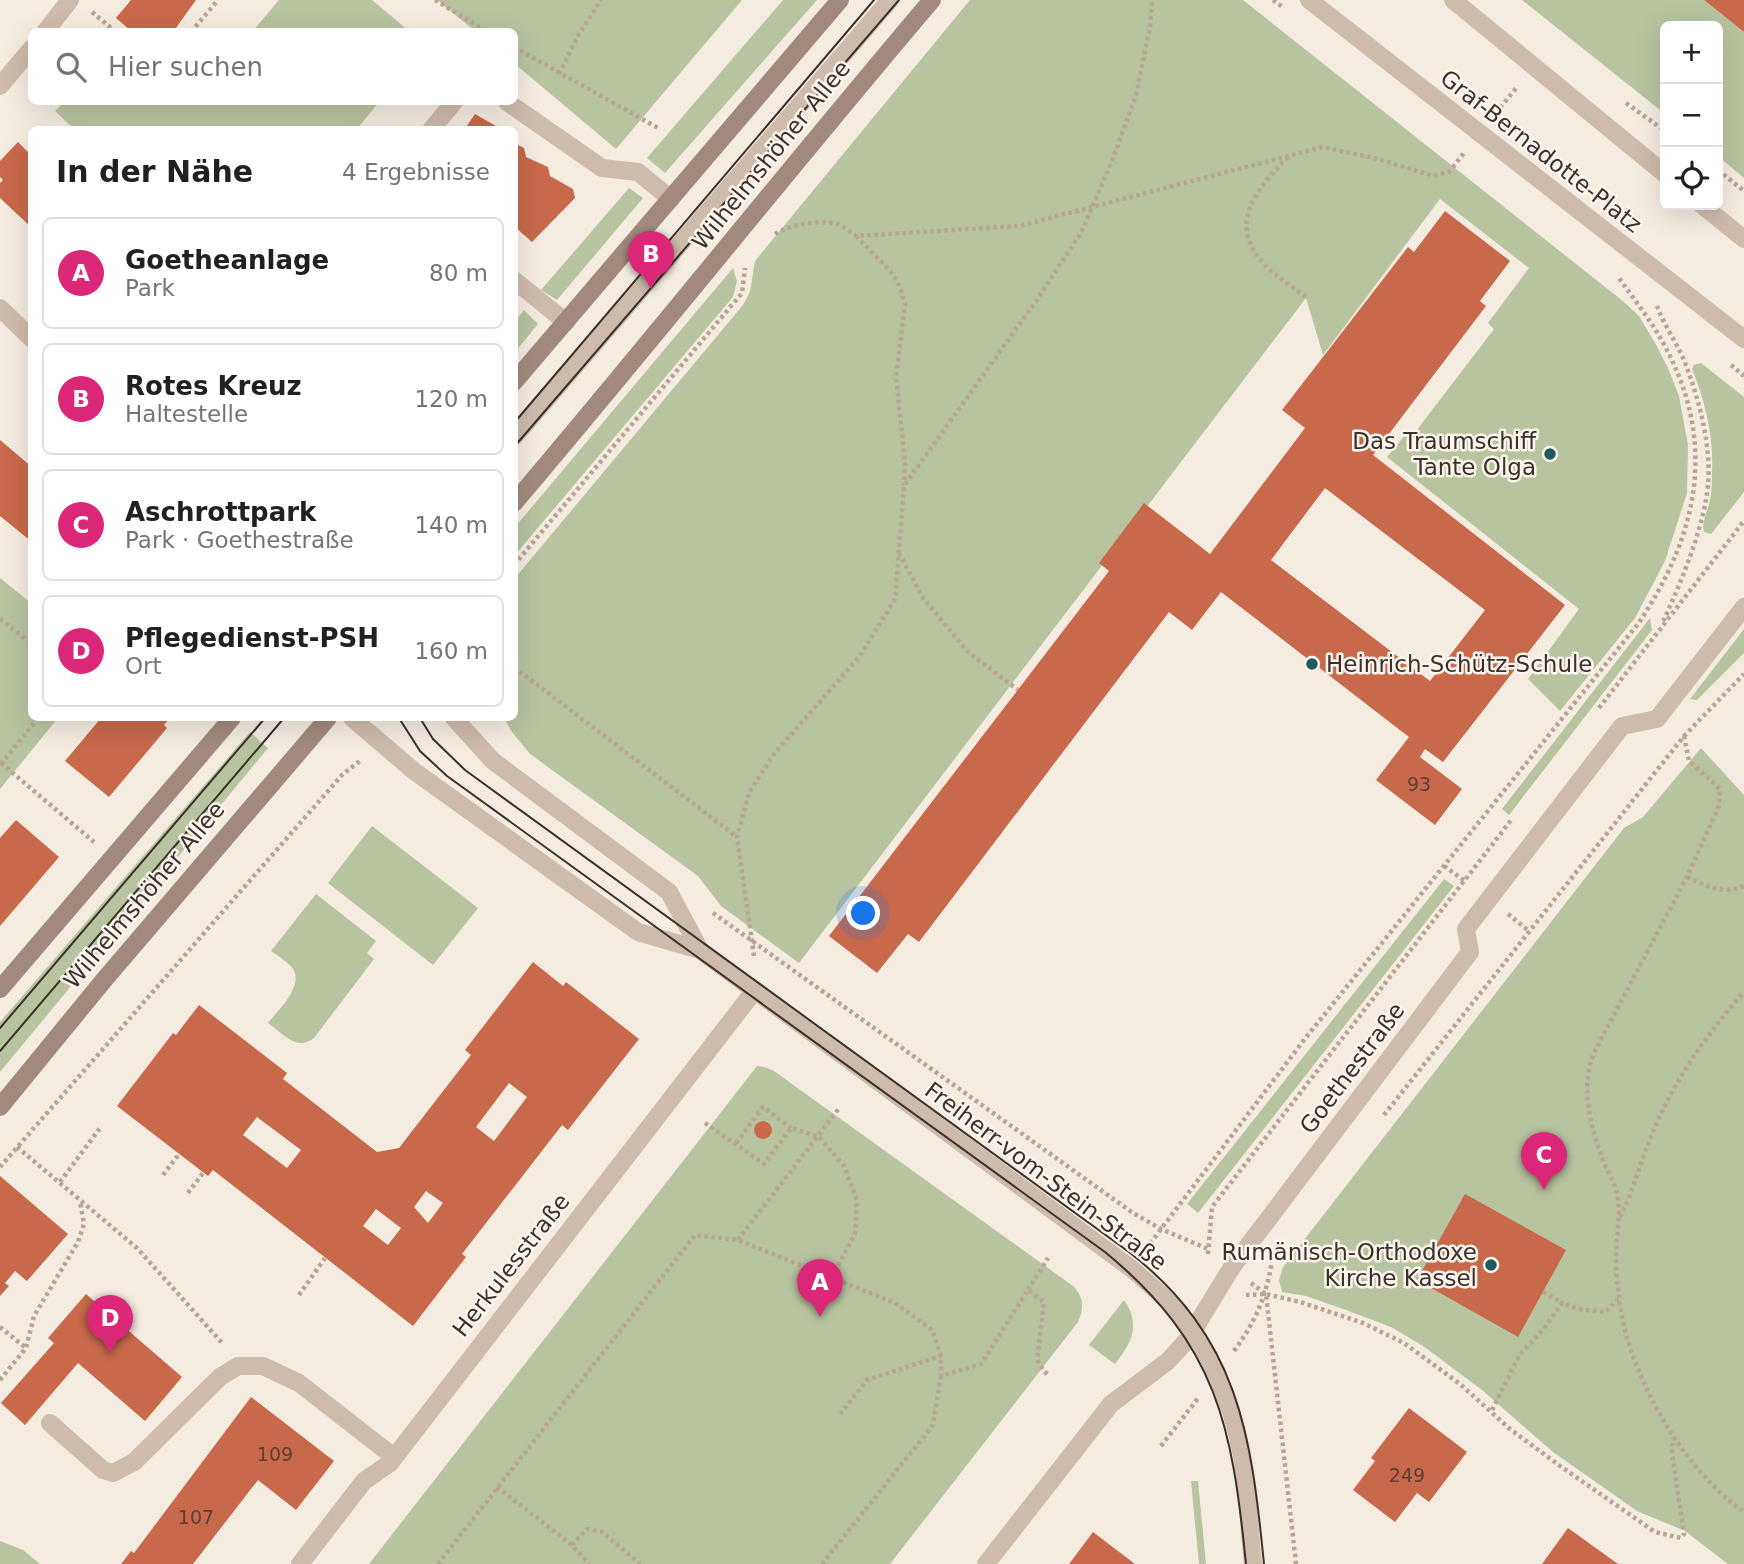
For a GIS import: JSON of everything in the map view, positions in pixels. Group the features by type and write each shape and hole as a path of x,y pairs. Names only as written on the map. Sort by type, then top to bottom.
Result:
{"main road":[{"name":"Wilhelmshöher Allee","path":"518,377 841,0"},
{"name":"Wilhelmshöher Allee","path":"518,498 932,0"},
{"name":"Wilhelmshöher Allee","path":"0,989 229,721"},
{"name":"Wilhelmshöher Allee","path":"0,1107 104,980 325,721"}],"street":[{"path":"518,432 890,0"},
{"name":"Graf-Bernadotte-Platz","path":"1309,0 1744,339"},
{"path":"1460,2 1534,67 1660,170"},
{"path":"50,28 79,4"},
{"path":"0,86 28,53"},
{"path":"434,126 452,105"},
{"path":"511,105 602,168 638,172 671,199"},
{"path":"1708,210 1744,239"},
{"path":"518,283 566,322"},
{"path":"0,309 28,335"},
{"name":"Goethestraße","path":"986,1564 1111,1404 1168,1360 1193,1332 1232,1267 1470,952 1466,929 1622,726 1657,719 1744,607"},
{"name":"Freiherr-vom-Stein-Straße","path":"356,721 414,771 638,932 700,950 1132,1269 1160,1293 1193,1332 1216,1375 1234,1421 1242,1456 1253,1564"},
{"name":"Freiherr-vom-Stein-Straße","path":"457,721 493,761 669,892 700,950"},
{"name":"Herkulesstraße","path":"300,1564 364,1481 394,1457 755,990"},
{"path":"50,1423 103,1470 113,1473 134,1461 220,1377 238,1366 263,1366 299,1383 394,1457"}],"path":[{"path":"194,28 218,0"},
{"path":"435,0 481,28"},
{"path":"559,74 579,34 601,0"},
{"path":"904,486 1036,301 1081,233 1136,95 1150,27 1152,0"},
{"path":"79,4 111,28"},
{"path":"518,49 658,128"},
{"path":"856,236 1019,226 1323,147 1378,159 1434,176 1450,171 1534,67"},
{"path":"1288,156 1267,179 1250,205 1245,225 1252,250 1265,266 1307,298"},
{"path":"1723,174 1744,191"},
{"path":"771,236 781,230 818,222 840,224 856,236 892,273 905,304 896,377 905,463 895,599 860,656 773,755 749,793 737,836 753,942 1133,1213 1161,1229 1304,1040 1639,624 1668,573 1689,516 1695,488 1693,424 1687,399 1661,340 1616,274"},
{"path":"518,560 742,293 747,262"},
{"path":"1660,630 1695,539 1706,500 1708,468 1698,400 1686,366 1656,306 1688,314 1711,313"},
{"path":"898,552 923,598 968,652 1018,690"},
{"path":"0,619 28,641"},
{"path":"518,670 737,836"},
{"path":"1384,1116 1684,736 1744,674"},
{"path":"1663,711 1684,736 1689,761 1720,789 1719,806 1687,877 1590,1063 1587,1110 1601,1156 1615,1189 1619,1218 1616,1258 1619,1298 1628,1342 1673,1438 1709,1484 1744,1512"},
{"path":"36,721 1,764 96,843"},
{"path":"0,1167 342,775 366,757"},
{"path":"1687,877 1707,887 1732,891 1744,886"},
{"path":"1619,1218 1632,1192 1651,1135 1684,1071 1713,1027 1744,992"},
{"path":"736,1143 763,1107 791,1128 819,1137 844,1166 857,1200 855,1234 832,1276"},
{"path":"738,1240 840,1107"},
{"path":"705,1123 764,1164 791,1128"},
{"path":"60,1182 100,1128"},
{"path":"17,1147 137,1248 218,1335 238,1366"},
{"path":"163,1175 179,1154"},
{"path":"188,1193 203,1173"},
{"path":"0,1380 26,1348 34,1316 78,1241 84,1224 80,1200"},
{"path":"438,1564 695,1235 738,1240 832,1276 895,1303 932,1330 941,1356 941,1376 933,1425 821,1564"},
{"path":"1273,1257 1266,1294 1296,1564"},
{"path":"299,1294 325,1258"},
{"path":"941,1376 981,1364 1048,1258"},
{"path":"1028,1290 1044,1302 1037,1359 1049,1376"},
{"path":"1543,1292 1577,1309 1606,1312 1619,1298"},
{"path":"1266,1294 1363,1323 1404,1343 1492,1410 1510,1429 1550,1459 1655,1532 1681,1538 1684,1534 1672,1453 1673,1438"},
{"path":"1492,1410 1520,1354 1544,1330 1562,1303"},
{"path":"0,1327 26,1348"},
{"path":"840,1414 867,1380 941,1356"},
{"path":"497,1487 572,1545 589,1564"},
{"path":"572,1545 587,1529 602,1532 640,1564"}],"green space":[{"path":"279,0 372,0 405,28 256,28"},
{"path":"437,0 742,0 616,149 518,67 518,28 471,28"},
{"path":"783,0 817,0 665,173 647,158"},
{"path":"970,0 1243,0 1639,316 1668,368 1679,396 1688,445 1687,493 1665,561 1635,618 1560,711 1528,679 1579,609 1387,457 1405,435 1410,439 1494,329 1488,323 1529,268 1440,199 1323,355 1306,298 799,963 721,906 698,876 530,754 506,721 518,721 518,574 743,305 750,292 755,261"},
{"path":"1522,0 1704,0 1744,32 1744,178 1723,160 1723,21 1660,21 1660,110"},
{"path":"61,105 377,105 359,126 71,126 55,111"},
{"path":"629,188 643,198 557,300 541,290"},
{"path":"733,268 737,281 733,297 518,551 518,523"},
{"path":"524,310 538,324 518,348 518,317"},
{"path":"1701,363 1744,397 1744,492 1711,534 1704,532 1703,528 1712,490 1712,446 1705,406 1692,369 1694,365"},
{"path":"0,578 28,601 28,721 56,721 0,789"},
{"path":"1650,618 1652,630 1509,815 1502,809"},
{"path":"1744,629 1744,653 1697,700 1690,699"},
{"path":"250,732 268,748 0,1072 0,1022"},
{"path":"1701,748 1744,795 1744,1564 1728,1564 1685,1531 1637,1511 1553,1452 1482,1390 1423,1346 1391,1327 1306,1296 1282,1292 1279,1280 1283,1267 1624,828 1643,817"},
{"path":"372,826 478,908 433,965 328,883"},
{"path":"1444,879 1454,886 1198,1213 1187,1204"},
{"path":"316,894 376,941 367,953 374,959 314,1038 302,1043 290,1040 268,1023 288,998 295,983 291,966 271,951"},
{"path":"757,1066 774,1071 1073,1286 1081,1299 1078,1322 890,1564 369,1564"},
{"path":"1124,1300 1132,1317 1132,1333 1115,1364 1089,1345"},
{"path":"1191,1481 1198,1481 1206,1564 1199,1564"},
{"path":"0,1541 23,1550 40,1564 0,1564"}],"building":[{"path":"131,0 196,0 176,28 127,28 116,18"},
{"path":"1704,0 1744,0 1744,32"},
{"path":"475,114 496,126 467,126"},
{"path":"18,142 28,152 28,224 0,198 0,183 3,180 0,177 0,161"},
{"path":"518,145 524,148 526,157 548,167 550,176 573,189 575,198 532,242 518,230"},
{"path":"1445,211 1510,261 1480,301 1486,306 1373,455 1565,605 1443,762 1425,749 1420,757 1462,789 1435,825 1376,780 1409,737 1221,592 1192,630 1169,612 919,942 908,934 877,973 829,936 1109,571 1099,563 1144,503 1210,554 1305,428 1282,410 1408,247 1414,252","holes":["1325,488 1485,610 1430,681 1271,560"]},
{"path":"0,440 28,464 28,539 0,516"},
{"path":"98,721 167,721 164,725 167,728 109,797 65,761"},
{"path":"16,820 59,857 0,926 0,838"},
{"path":"533,962 563,986 566,982 639,1039 568,1130 562,1125 462,1254 466,1257 413,1326 213,1170 208,1176 117,1106 173,1033 176,1035 199,1005 287,1073 283,1079 377,1152 399,1148 471,1055 465,1050","holes":["509,1083 527,1097 494,1141 476,1127","257,1117 301,1150 287,1168 243,1135","426,1191 443,1203 428,1223 414,1207","376,1209 401,1228 388,1245 363,1226"]},
{"path":"763,1121 769,1124 772,1130 769,1136 763,1139 757,1136 754,1130 757,1124"},
{"path":"0,1176 68,1234 27,1281 15,1271 5,1283 9,1286 0,1296"},
{"name":"Rumänisch-Orthodoxe Kirche Kassel","path":"1465,1194 1566,1250 1518,1337 1417,1280"},
{"path":"86,1294 182,1377 145,1421 78,1363 25,1425 1,1403 54,1343 48,1338"},
{"path":"251,1397 334,1461 296,1510 258,1480 193,1564 121,1564 131,1551 134,1553"},
{"path":"1409,1408 1467,1452 1429,1502 1417,1493 1395,1522 1353,1490 1375,1461 1371,1458"},
{"path":"1568,1528 1618,1564 1542,1564"},
{"path":"1093,1532 1135,1564 1069,1564"}],"tram line":[{"path":"518,418 874,0"},
{"path":"518,442 899,0"},
{"path":"0,1028 262,721"},
{"path":"0,1051 281,721"},
{"path":"401,721 420,751 447,776 1105,1252 1143,1286 1173,1321 1196,1355 1213,1391 1234,1470 1246,1564"},
{"path":"422,721 433,739 465,770 1129,1252 1166,1285 1195,1319 1217,1354 1233,1391 1245,1430 1253,1472 1264,1564"}],"place":[{"name":"Rotes Kreuz","path":"651,289"},
{"name":"Das Traumschiff Tante Olga","path":"1550,454"},
{"name":"Heinrich-Schütz-Schule","path":"1312,664"},
{"name":"Aschrottpark","path":"1544,1190"},
{"name":"Rumänisch-Orthodoxe Kirche Kassel","path":"1491,1265"},
{"name":"Goetheanlage","path":"820,1317"},
{"name":"Pflegedienst-PSH","path":"110,1353"}]}
